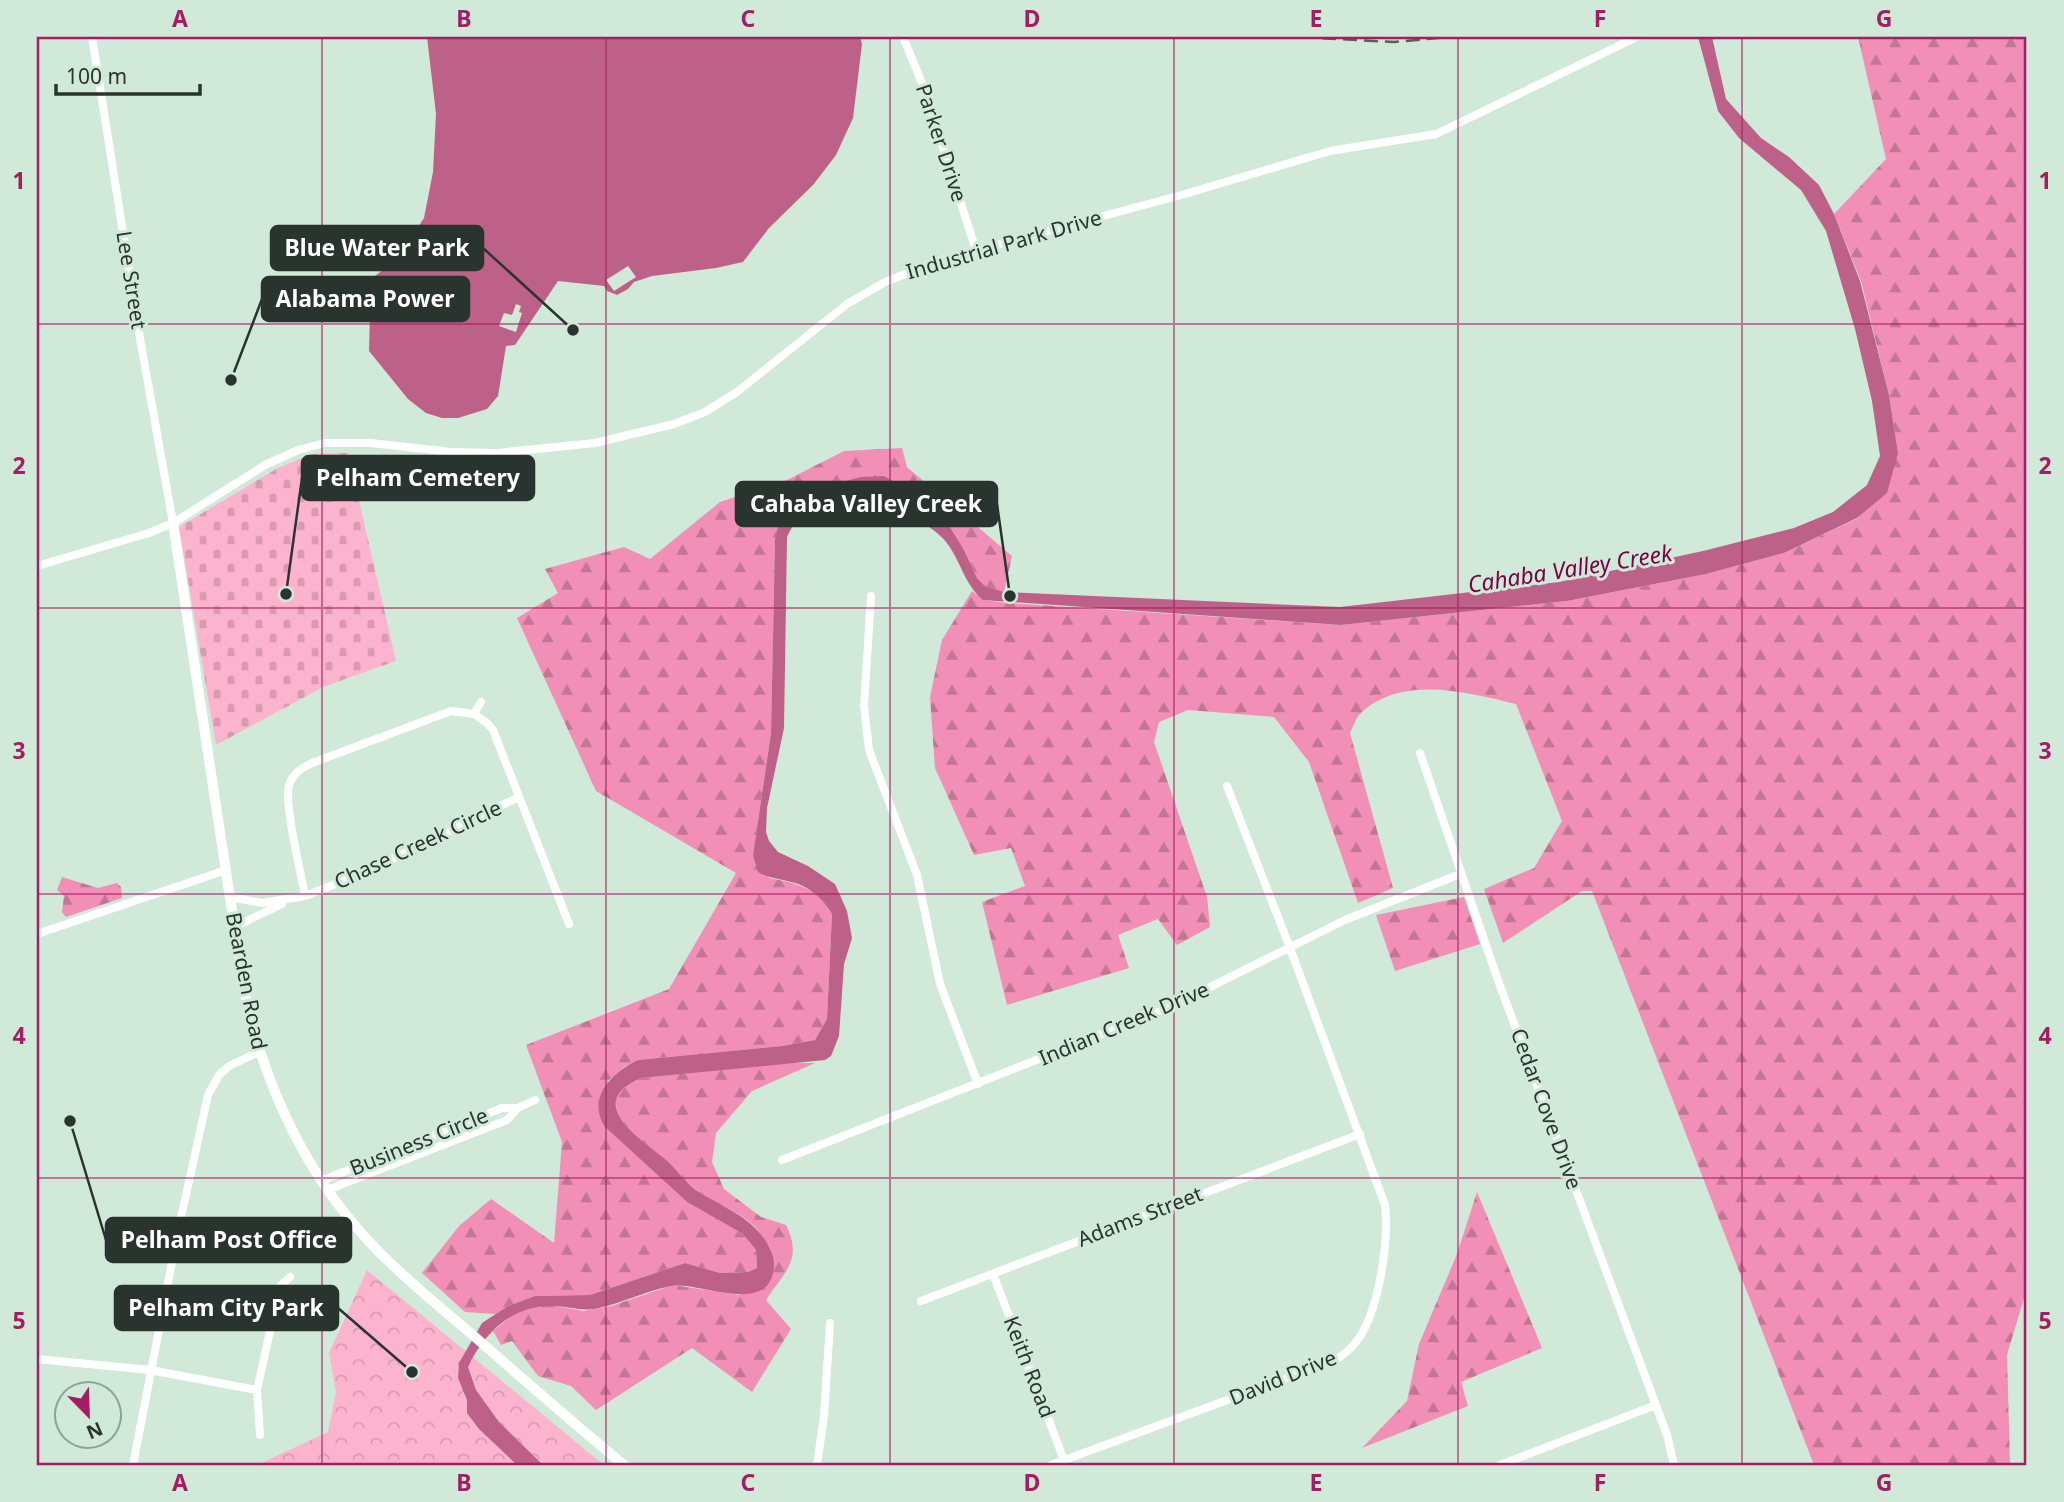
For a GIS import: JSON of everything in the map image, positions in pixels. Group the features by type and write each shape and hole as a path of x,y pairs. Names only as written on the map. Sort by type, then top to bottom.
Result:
{"street":[{"name":"Lee Street","path":"92,37 173,523"},
{"name":"Parker Drive","path":"903,37 922,83 976,250"},
{"name":"Industrial Park Drive","path":"37,566 149,533 173,523 265,465 317,444 371,443 451,452 497,453 595,443 674,424 705,412 737,392 862,293 911,270 1185,194 1330,150 1436,134 1637,37"},
{"name":"Bearden Road","path":"173,523 244,990 259,1052 296,1139 324,1185 378,1251 624,1465"},
{"path":"871,596 864,706 869,750 917,876 940,984 978,1084"},
{"path":"474,714 481,702"},
{"name":"Chase Creek Circle","path":"234,927 291,900 305,896 366,872 519,797 493,730 487,723 474,714 452,711 297,771 289,785 289,803 305,896"},
{"name":"Cedar Cove Drive","path":"1420,753 1460,874 1656,1405 1674,1465"},
{"name":"David Drive","path":"1051,1465 1321,1367 1344,1354 1356,1342 1370,1317 1387,1232 1385,1205 1227,786"},
{"path":"519,797 569,924"},
{"path":"37,934 226,870"},
{"name":"Indian Creek Drive","path":"782,1160 1166,1009 1345,920 1460,874"},
{"name":"Chase Creek Circle","path":"230,897 262,903 291,900"},
{"path":"133,1465 150,1370 208,1095 219,1074 229,1066 259,1052"},
{"name":"Business Circle","path":"324,1185 507,1120 518,1108 535,1100"},
{"name":"Adams Street","path":"921,1301 1360,1134"},
{"name":"Keith Road","path":"993,1274 1064,1460"},
{"path":"260,1435 257,1390 279,1286 290,1277"},
{"path":"817,1465 824,1416 830,1323"},
{"path":"37,1359 150,1370 257,1390"},
{"path":"1500,1465 1656,1405"}],"green space":[{"path":"1858,37 2027,37 2027,1288 2007,1355 2010,1465 1814,1465 1592,891 1582,891 1503,943 1484,889 1534,868 1562,821 1516,704 1456,691 1414,690 1394,694 1376,702 1358,716 1350,733 1393,888 1358,903 1309,762 1274,717 1188,710 1159,722 1154,742 1207,897 1210,927 1177,945 1158,919 1118,935 1129,968 1007,1005 982,902 1025,886 1011,848 974,855 935,768 930,697 942,640 972,591 984,600 1008,603 1341,625 1567,601 1706,574 1784,553 1858,518 1898,453 1889,395 1861,281 1834,214 1886,159"},
{"path":"902,448 907,467 1012,556 1004,592 985,586 977,578 964,550 884,476 818,488 775,539 771,733 753,855 769,878 806,888 827,905 832,914 827,1019 815,1040 782,1046 638,1060 624,1067 608,1081 605,1127 687,1202 743,1234 756,1250 757,1268 748,1272 720,1273 685,1263 590,1295 535,1296 508,1306 496,1314 465,1312 422,1273 459,1226 491,1199 554,1243 562,1142 526,1045 669,989 736,873 596,791 517,618 558,593 545,569 624,547 650,559 720,502 787,480 844,451"},
{"path":"348,453 396,661 323,687 216,745 179,527 276,469 311,454"},
{"path":"62,877 98,888 117,883 121,887 122,898 66,917 62,912 64,896 57,890"},
{"path":"1464,897 1480,944 1395,971 1376,915"},
{"path":"787,1063 815,1063 752,1091 716,1133 712,1162 724,1189 761,1217 786,1225 793,1247 790,1265 766,1300 791,1329 752,1392 692,1348 596,1410 571,1386 538,1376 512,1341 501,1345 493,1331 518,1311 538,1306 556,1306 583,1311 611,1306 673,1285 740,1295 774,1263 754,1226 694,1188 632,1132 616,1110 617,1098 624,1088 641,1078"},
{"path":"1477,1192 1542,1348 1461,1382 1468,1406 1362,1448 1407,1401 1419,1344 1457,1254"},
{"path":"367,1270 604,1465 257,1465 328,1432 336,1392 329,1353"}],"shaded area":[{"path":"427,37 860,37 862,44 853,118 836,155 813,185 769,228 743,262 652,276 634,282 617,295 607,291 604,286 558,281 515,345 506,346 498,396 487,409 458,418 442,418 426,413 408,399 369,351 371,279 396,260 424,218 433,172 436,114"},
{"path":"1698,37 1712,37 1726,99 1761,138 1789,157 1819,185 1834,214 1860,281 1889,395 1898,453 1887,493 1857,518 1784,553 1706,574 1567,601 1341,625 983,600 971,587 944,539 893,499 876,492 866,492 831,498 816,505 802,515 787,537 784,728 767,808 766,832 778,852 808,866 835,884 847,911 852,938 844,964 839,1036 831,1056 825,1060 641,1078 624,1088 617,1098 616,1109 631,1131 696,1190 741,1217 761,1234 774,1259 770,1281 761,1290 748,1294 671,1286 594,1309 538,1307 525,1310 501,1323 482,1343 468,1367 476,1390 499,1422 543,1465 517,1465 479,1429 467,1413 467,1400 458,1378 459,1363 482,1323 508,1306 535,1296 590,1295 685,1263 720,1273 748,1272 757,1268 756,1250 743,1234 687,1202 605,1127 598,1106 600,1096 611,1079 638,1060 782,1046 815,1040 827,1019 832,914 821,900 806,888 758,872 753,855 771,733 775,539 781,519 805,496 818,488 861,477 884,476 918,496 946,521 977,578 985,586 1004,592 1340,607 1559,582 1703,551 1794,528 1833,512 1867,485 1880,456 1872,401 1855,329 1826,231 1801,190 1739,138 1718,111"}],"pier":[{"path":"628,266 636,277 614,291 606,280"},
{"path":"516,304 521,306 519,312 522,313 516,332 499,326 504,313 512,315"}],"railway":[{"path":"1301,37 1394,42 1450,37"}],"place":[{"name":"Blue Water Park","path":"573,330"},
{"name":"Alabama Power","path":"231,380"},
{"name":"Pelham Cemetery","path":"286,594"},
{"name":"Cahaba Valley Creek","path":"1010,596"},
{"name":"Pelham Post Office","path":"70,1121"},
{"name":"Pelham City Park","path":"412,1372"}]}
